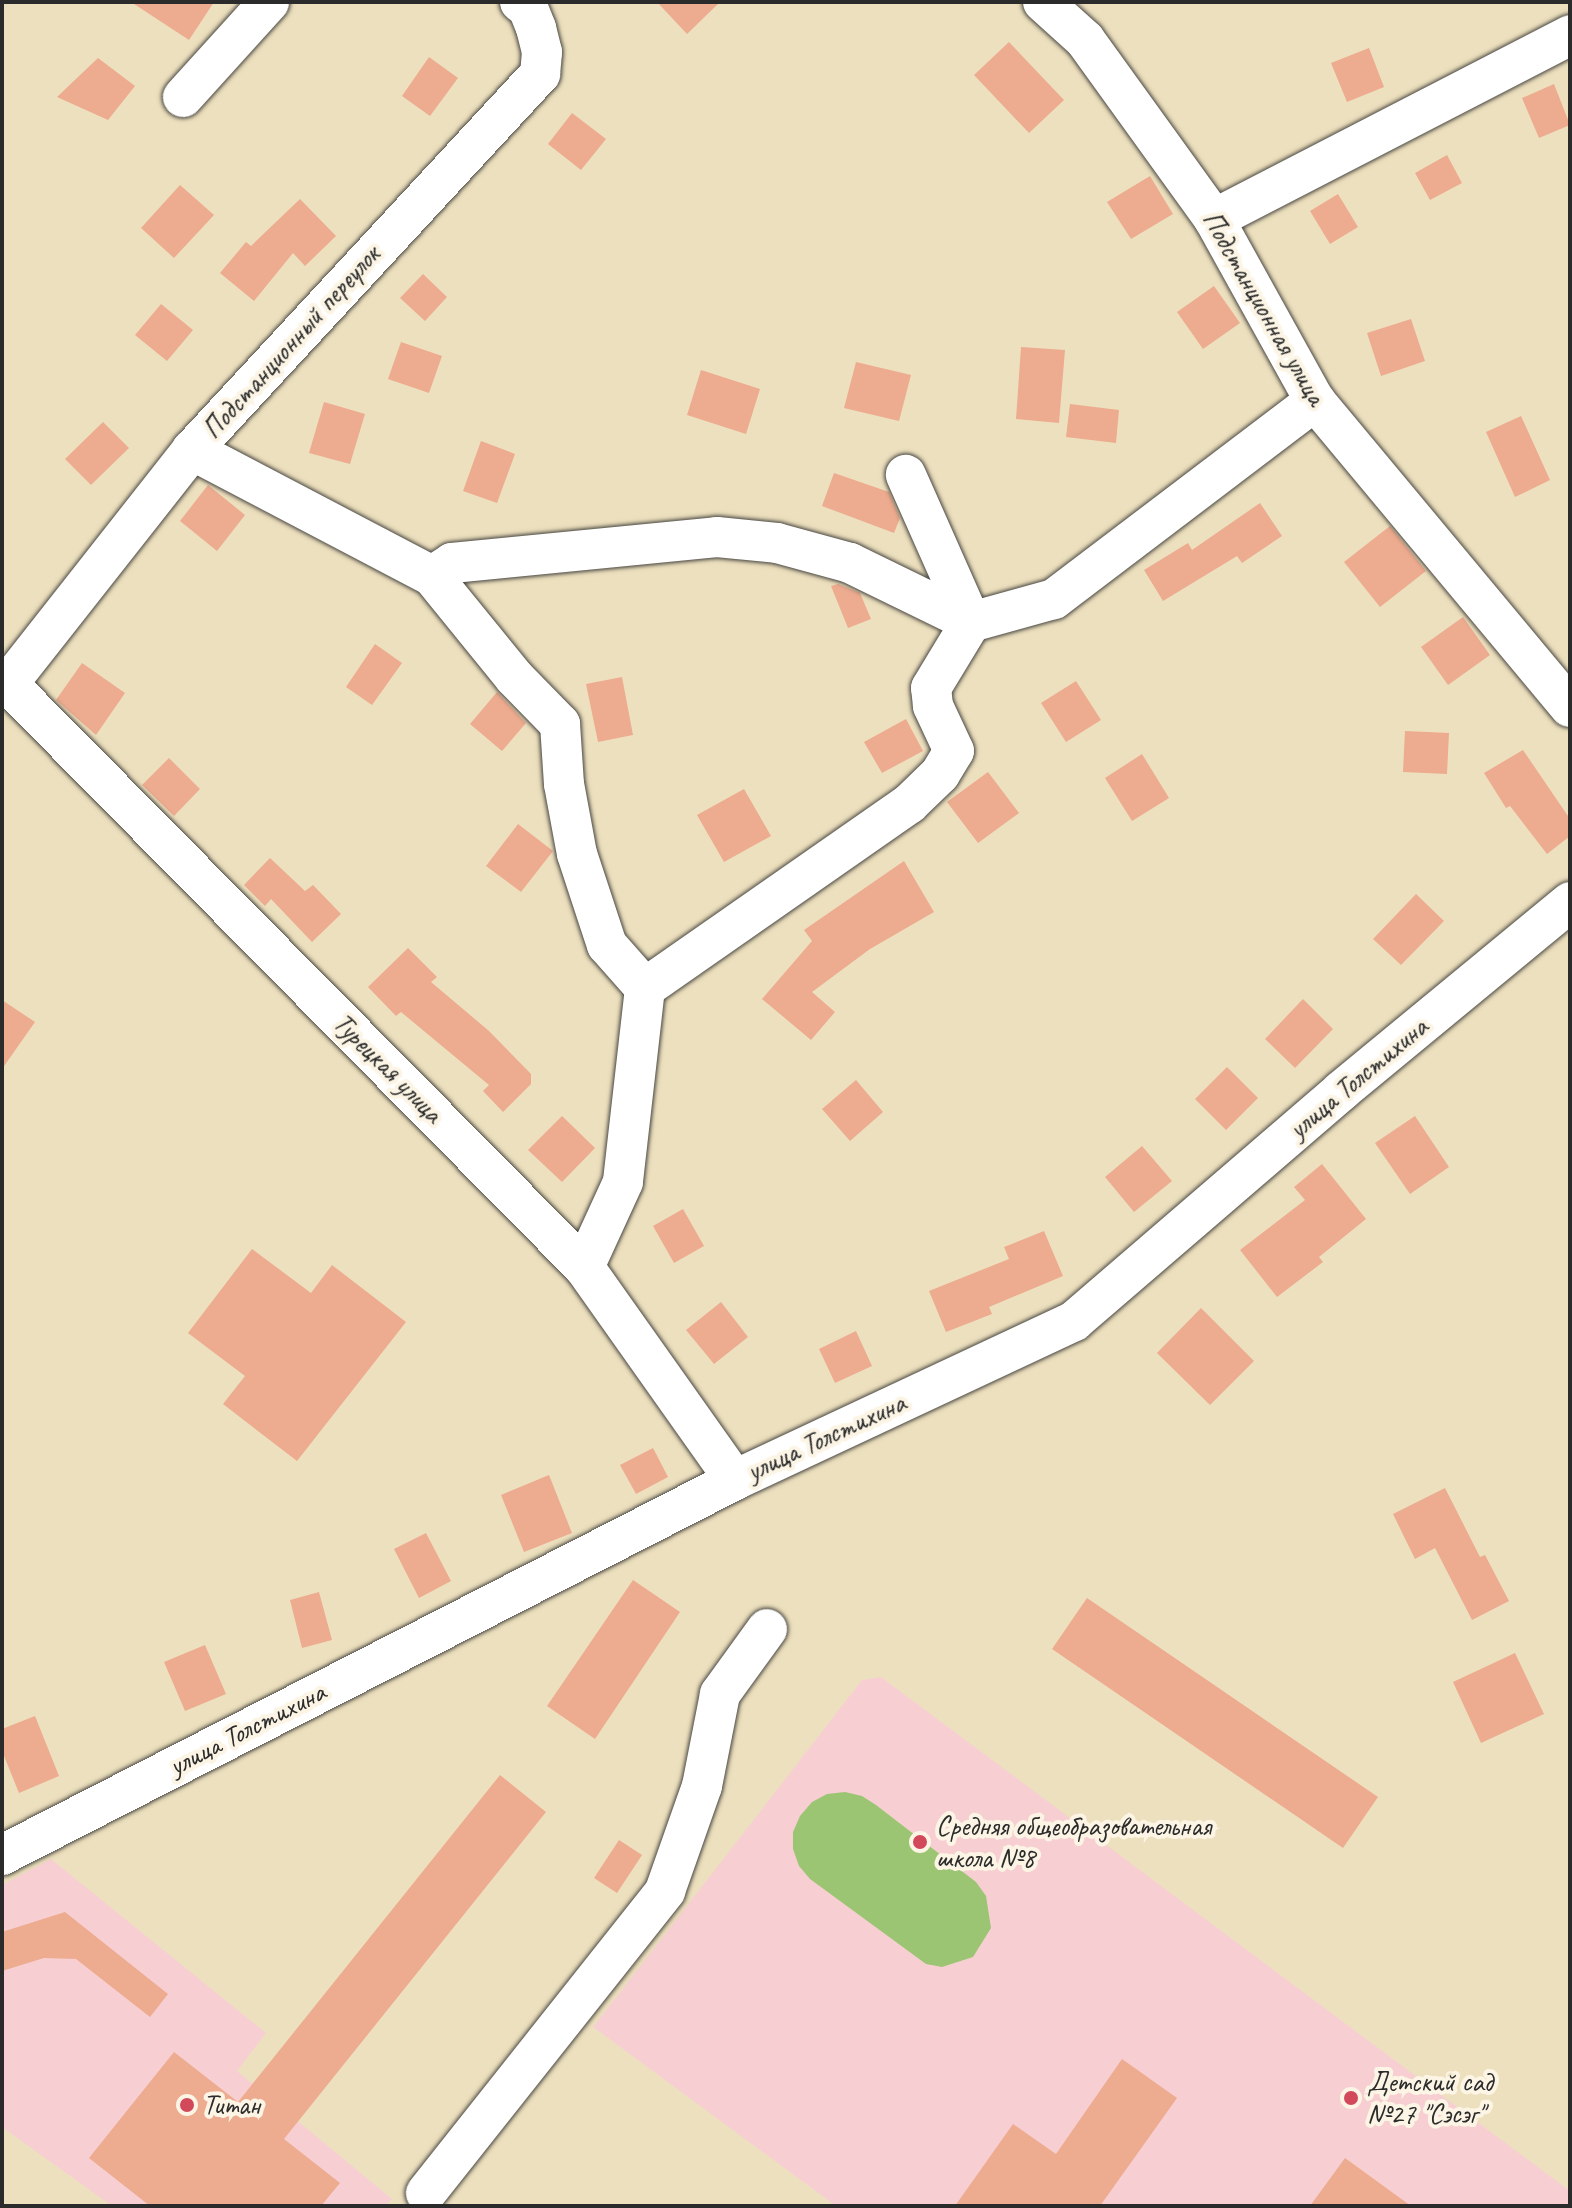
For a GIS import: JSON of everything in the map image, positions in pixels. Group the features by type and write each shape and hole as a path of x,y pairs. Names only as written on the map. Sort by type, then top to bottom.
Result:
{"street":[{"path":"183,97 269,2"},
{"name":"Подстанционный переулок","path":"8,684 192,450 540,74 542,52 536,28 528,8 520,2"},
{"name":"Подстанционная улица","path":"1043,2 1085,40 1214,219 1315,401 1570,707"},
{"path":"1214,219 1570,35"},
{"path":"432,576 452,563 717,537 777,543 850,563 971,622 1054,599 1315,401"},
{"path":"192,450 432,576 514,677 560,724 564,784 577,854 607,945 645,988 623,1182 584,1267"},
{"path":"906,475 971,622"},
{"path":"645,988 909,804 940,774 954,751 933,706 931,688 971,622"},
{"name":"Турецкая улица","path":"8,684 584,1267 735,1480"},
{"name":"улица Толстихина","path":"2,1855 735,1480 1074,1321 1341,1091 1570,902"},
{"path":"428,2202 665,1891 702,1786 720,1694 767,1629"}],"shaded area":[{"name":"Средняя общеобразовательная школа №8","path":"881,1677 1570,2191 1570,2206 836,2206 593,2027 862,1680"},
{"path":"51,1859 266,2033 237,2071 392,2199 385,2206 112,2206 2,2127 2,1885"}],"green space":[{"path":"845,1792 862,1796 876,1805 976,1882 986,1896 991,1928 973,1957 942,1967 926,1964 810,1879 799,1866 793,1849 793,1832 800,1816 812,1802 827,1794"}],"building":[{"path":"131,2 214,2 189,40"},
{"path":"657,2 720,2 687,34"},
{"path":"1009,42 1064,100 1029,133 974,75"},
{"path":"1369,48 1384,87 1347,102 1331,63"},
{"path":"429,57 458,78 430,116 402,96"},
{"path":"98,58 135,86 108,120 57,97"},
{"path":"1554,84 1570,125 1539,138 1522,98"},
{"path":"572,113 606,139 581,170 548,144"},
{"path":"1447,155 1462,183 1430,200 1415,173"},
{"path":"1150,176 1173,214 1131,239 1107,202"},
{"path":"180,185 214,215 174,258 141,228"},
{"path":"1338,194 1358,227 1330,244 1310,211"},
{"path":"300,199 336,236 305,266 293,253 254,301 220,273 246,242 251,246"},
{"path":"423,274 447,297 425,321 400,298"},
{"path":"1214,286 1240,323 1203,349 1177,312"},
{"path":"161,304 193,330 167,361 135,335"},
{"path":"1411,319 1425,361 1381,376 1367,333"},
{"path":"401,342 442,356 429,393 388,379"},
{"path":"1021,347 1065,350 1059,423 1016,419"},
{"path":"856,362 911,375 899,421 844,408"},
{"path":"701,370 760,389 746,434 687,415"},
{"path":"324,402 365,414 350,464 309,453"},
{"path":"1070,404 1119,410 1116,443 1066,437"},
{"path":"1521,416 1550,480 1515,497 1486,432"},
{"path":"103,422 129,448 91,485 65,459"},
{"path":"481,441 515,454 497,503 463,491"},
{"path":"834,473 889,492 900,518 894,533 822,506"},
{"path":"208,485 245,515 217,551 180,521"},
{"path":"1260,503 1282,536 1242,563 1237,556 1163,601 1144,570 1188,543 1192,550"},
{"path":"1390,526 1426,571 1380,607 1344,562"},
{"path":"838,584 860,593 871,619 848,628 831,586"},
{"path":"1463,617 1490,655 1448,685 1421,647"},
{"path":"375,644 402,663 372,705 346,687"},
{"path":"82,663 125,693 96,735 56,700"},
{"path":"622,677 633,735 598,742 586,684"},
{"path":"1076,681 1101,720 1066,742 1041,703"},
{"path":"497,692 526,723 502,751 470,724"},
{"path":"906,719 923,751 882,773 864,742"},
{"path":"1405,731 1449,733 1447,774 1403,772"},
{"path":"1523,750 1570,819 1570,836 1547,854 1510,806 1506,808 1484,773"},
{"path":"1142,754 1169,798 1132,821 1105,778"},
{"path":"169,758 200,789 174,816 142,785"},
{"path":"988,772 1019,813 978,843 947,802"},
{"path":"744,789 771,836 724,862 697,815"},
{"path":"518,824 553,851 521,892 486,866"},
{"path":"270,858 305,891 313,885 341,914 312,942 271,899 265,906 244,885"},
{"path":"904,861 934,912 870,949 812,992 835,1012 811,1040 762,999 812,941 804,930"},
{"path":"1416,894 1444,921 1401,965 1373,939"},
{"path":"408,948 437,977 431,982 489,1031 531,1074 531,1084 503,1112 483,1091 489,1085 401,1012 396,1016 368,987"},
{"path":"1303,999 1333,1029 1295,1068 1265,1039"},
{"path":"2,1000 35,1022 2,1069"},
{"path":"1227,1067 1258,1098 1226,1130 1195,1099"},
{"path":"856,1080 883,1112 850,1141 822,1109"},
{"path":"562,1116 595,1148 562,1182 528,1150"},
{"path":"1415,1116 1449,1167 1410,1194 1375,1143"},
{"path":"1142,1146 1172,1181 1134,1212 1105,1177"},
{"path":"1322,1164 1366,1219 1319,1257 1323,1262 1277,1297 1240,1250 1305,1200 1294,1187"},
{"path":"683,1209 704,1246 674,1263 653,1226"},
{"path":"1044,1231 1063,1276 989,1307 992,1314 946,1332 929,1291 1009,1259 1004,1247"},
{"path":"252,1249 311,1293 332,1265 406,1322 297,1461 223,1404 245,1376 188,1333"},
{"path":"721,1302 748,1337 714,1364 686,1330"},
{"path":"1201,1308 1254,1361 1210,1405 1157,1353"},
{"path":"856,1331 872,1366 835,1383 819,1349"},
{"path":"653,1448 668,1477 636,1494 620,1465"},
{"path":"549,1475 572,1533 524,1552 501,1495"},
{"path":"1445,1488 1480,1557 1485,1555 1509,1601 1472,1620 1435,1548 1415,1559 1393,1514"},
{"path":"426,1533 451,1581 419,1598 394,1549"},
{"path":"633,1580 680,1612 595,1739 547,1706"},
{"path":"319,1592 332,1640 302,1648 290,1600"},
{"path":"1087,1598 1378,1797 1343,1848 1052,1649"},
{"path":"205,1645 226,1694 185,1711 164,1662"},
{"path":"1515,1653 1544,1714 1481,1743 1453,1682"},
{"path":"35,1716 59,1776 19,1793 2,1751 2,1729"},
{"path":"500,1775 546,1812 284,2139 340,2183 321,2206 150,2206 89,2158 174,2052 238,2102"},
{"path":"619,1840 642,1855 617,1893 594,1878"},
{"path":"65,1912 168,1994 150,2017 76,1959 44,1958 2,1971 2,1932"},
{"path":"1122,2059 1177,2098 1100,2206 955,2206 1013,2124 1056,2154"},
{"path":"1345,2158 1411,2206 1310,2206"}],"place":[{"name":"Средняя общеобразовательная школа №8","path":"920,1842"},
{"name":"Детский сад №27 \"Сэсэг\"","path":"1351,2098"},
{"name":"Титан","path":"187,2105"}]}
